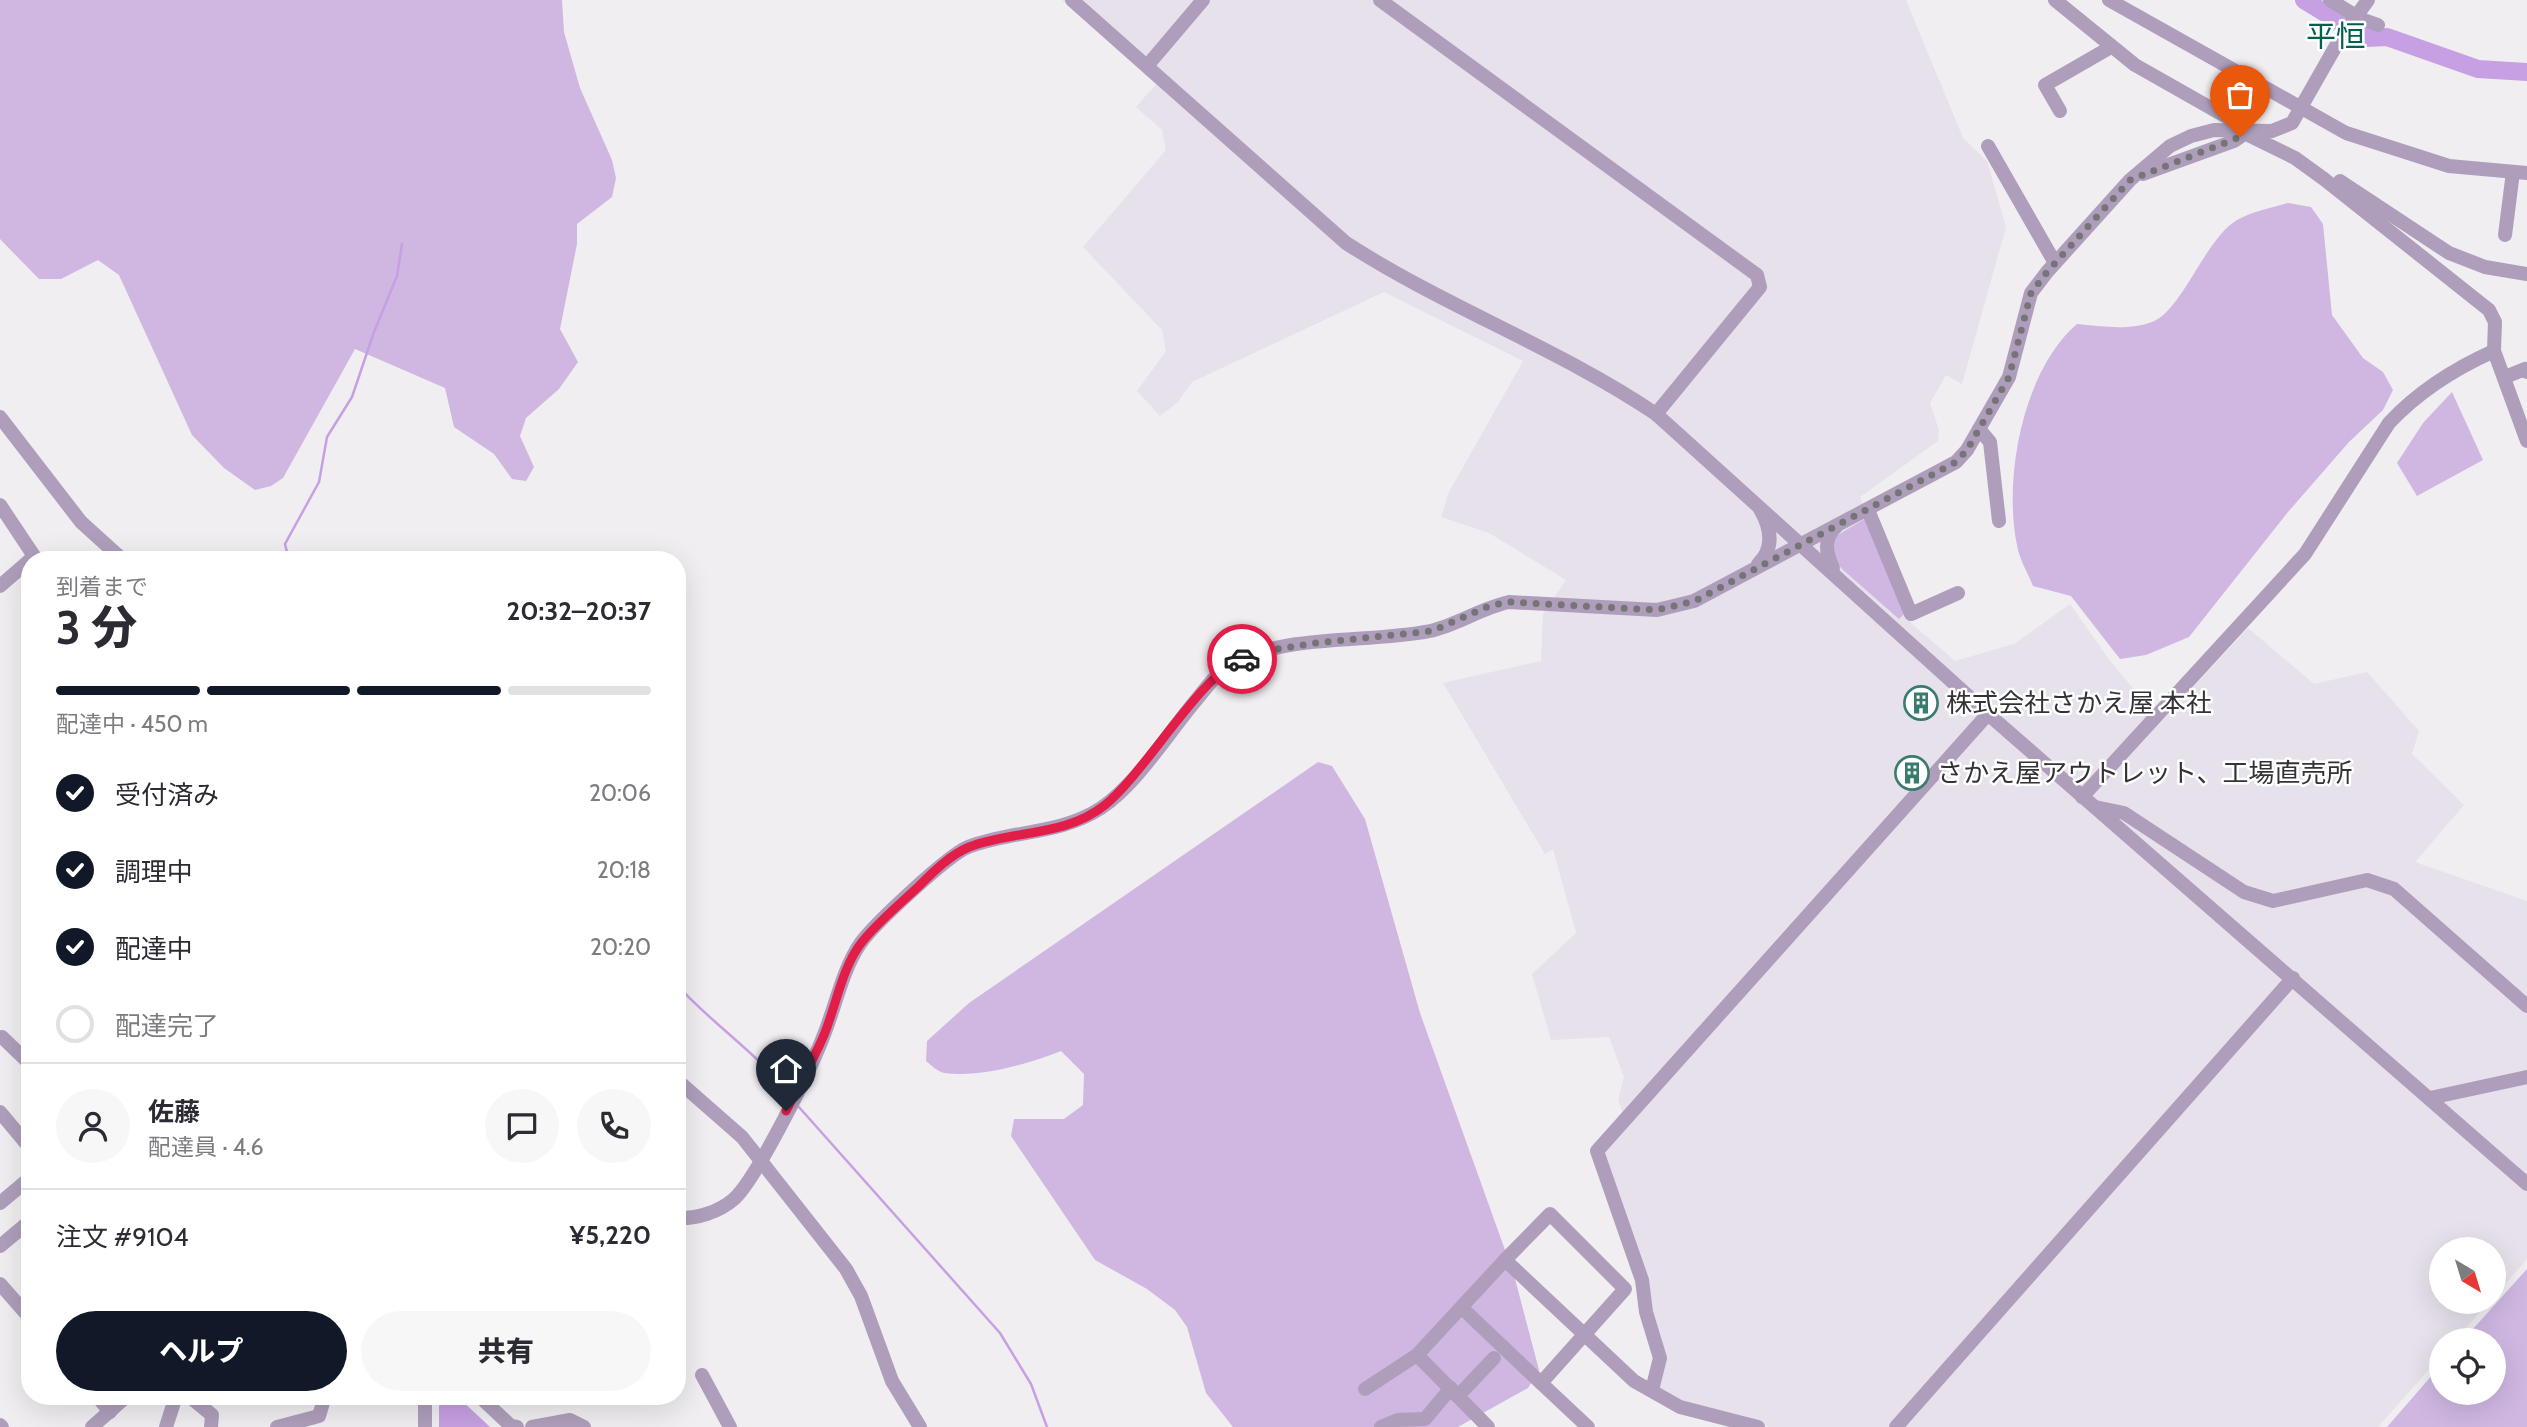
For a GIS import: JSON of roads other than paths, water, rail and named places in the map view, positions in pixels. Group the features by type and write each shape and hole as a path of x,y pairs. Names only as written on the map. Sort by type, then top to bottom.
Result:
{"street":[{"path":"1072,0 1346,243 1386,269 1608,382 1656,414 1988,714 2527,1184"},
{"path":"1147,66 1203,0"},
{"path":"1380,0 1757,275 1760,287 1656,414"},
{"path":"2055,0 2135,65 2232,120 2240,131 2295,158 2489,310 2495,322 2494,351 2527,441"},
{"path":"2109,0 2346,133 2449,166 2520,173 2505,235"},
{"path":"2330,0 2354,18 2378,25"},
{"path":"686,1217 704,1215 733,1200 761,1159 824,1036 860,943 940,866 967,848 1010,836 1041,833 1082,819 1103,806 1125,787 1213,679 1234,661 1264,651 1316,643 1432,631 1489,606 1509,602 1646,610 1675,607 1695,601 1956,462 2009,377 2031,293 2055,262 2130,180 2171,146 2190,136 2214,130 2282,128 2302,110 2342,37 2368,0"},
{"path":"2060,111 2045,85 2111,47"},
{"path":"2240,131 2298,149 2449,253 2485,267 2527,274"},
{"path":"1988,146 2055,262"},
{"path":"2082,797 2305,554 2389,423 2404,407 2470,361 2494,351"},
{"path":"2505,377 2525,369 2527,372"},
{"path":"0,417 81,522 113,551"},
{"path":"1979,429 1990,442 1999,521"},
{"path":"1746,573 1762,560 1770,547 1767,523 1756,503"},
{"path":"0,505 31,551"},
{"path":"1868,510 1911,614 1958,593"},
{"path":"1836,575 1826,547 1830,532 1837,526"},
{"path":"0,586 4,586 21,569"},
{"path":"1651,1390 1660,1358 1646,1312 1642,1280 1597,1151 1988,714"},
{"path":"2094,807 2124,813 2244,892 2273,901 2367,880 2382,883 2394,889 2527,1006"},
{"path":"1896,1427 2293,978"},
{"path":"2,1037 21,1055"},
{"path":"2430,1098 2527,1077"},
{"path":"686,1088 742,1137 846,1269 861,1296 892,1381 920,1427"},
{"path":"0,1112 21,1137"},
{"path":"0,1203 21,1186"},
{"path":"1365,1389 1417,1355 1550,1214 1625,1289 1541,1383"},
{"path":"0,1246 21,1231"},
{"path":"1505,1260 1634,1381 1680,1407 1758,1427"},
{"path":"0,1284 21,1308"},
{"path":"1462,1308 1588,1427"},
{"path":"1417,1355 1488,1427"},
{"path":"1381,1427 1398,1420 1425,1419 1494,1358"},
{"path":"702,1375 730,1427"},
{"path":"104,1405 110,1412"},
{"path":"92,1427 117,1405"},
{"path":"166,1427 173,1405"},
{"path":"199,1405 212,1415 211,1427"},
{"path":"277,1427 319,1416 322,1405"},
{"path":"425,1405 425,1427"},
{"path":"489,1405 511,1426 517,1427"},
{"path":"532,1427 570,1420 584,1427"}],"waterway":[{"path":"2304,0 2366,38 2387,37 2478,69 2527,72"},
{"path":"287,551 285,544 319,482 327,437 352,397 397,276 402,244"},
{"path":"686,994 749,1052 789,1095"},
{"path":"798,1106 1000,1333 1031,1384 1047,1427"}],"place":[{"name":"株式会社さかえ屋 本社","path":"1921,703"},
{"name":"さかえ屋アウトレット、工場直売所","path":"1912,773"}],"district":[{"name":"平恒","path":"2336,36"}]}
